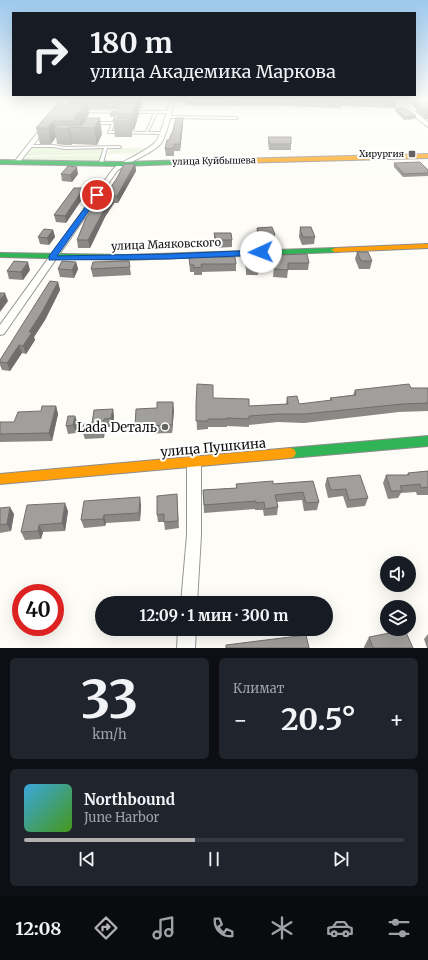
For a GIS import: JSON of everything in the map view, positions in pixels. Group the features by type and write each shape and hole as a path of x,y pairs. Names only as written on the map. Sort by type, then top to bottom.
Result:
{"street":[{"path":"18,162 43,129"},
{"path":"0,332 115,170 122,164 159,142 163,129"},
{"name":"улица Куйбышева","path":"0,162 122,164 428,156"},
{"name":"улица Маяковского","path":"0,255 52,258 168,256 428,246"},
{"name":"улица Пушкина","path":"0,479 428,441"},
{"path":"189,596 194,536 194,461"},
{"path":"186,648 187,636"}],"lane":[{"path":"111,129 109,132 162,133"},
{"path":"53,146 57,139"},
{"path":"30,146 53,146 65,148 120,147"},
{"path":"100,163 106,147"}],"green space":[{"path":"32,147 52,147 60,149 103,148 102,154 26,156"},
{"path":"110,148 147,148 139,153 108,154"},
{"path":"101,155 99,161 24,160 26,157"}],"building":[{"path":"173,129 182,129 180,144 174,144 174,148 165,149 167,140 169,140"},
{"path":"268,137 291,137 291,144 270,144"},
{"path":"420,162 428,170 428,173 404,174 394,163"},
{"path":"124,164 135,164 117,196 113,196 104,210 88,240 77,240 86,218 95,206 98,206 117,178"},
{"path":"68,166 77,167 70,175 61,174"},
{"path":"74,188 84,188 65,216 54,215"},
{"path":"272,227 275,235 260,236 257,228"},
{"path":"300,227 311,227 315,237 303,237"},
{"path":"44,229 53,230 47,238 38,237"},
{"path":"214,233 231,233 232,240 216,240"},
{"path":"357,252 368,252 372,261 361,261"},
{"path":"307,254 309,263 288,263 288,270 274,269 275,255"},
{"path":"235,257 236,264 201,264 202,267 194,268 194,265 190,265 189,258"},
{"path":"246,260 258,260 259,268 246,268"},
{"path":"14,261 28,262 21,272 7,271"},
{"path":"62,261 76,262 72,270 58,269"},
{"path":"129,261 130,267 91,269 93,262"},
{"path":"50,281 58,282 42,312 29,332 32,332 23,346 19,345 7,363 0,362 0,360"},
{"path":"0,293 5,293 0,300"},
{"path":"197,384 213,385 213,398 249,399 249,406 288,404 287,397 297,396 299,404 332,400 330,398 356,395 355,390 409,384 411,388 428,388 428,403 402,404 305,414 249,416 249,419 227,418 196,421"},
{"path":"157,402 173,402 172,425 135,426 136,409 157,408"},
{"path":"42,406 56,406 49,433 0,434 0,422 14,422 18,412 41,411"},
{"path":"113,409 111,418 104,419 102,430 82,431 84,424 92,423 94,410"},
{"path":"68,416 75,416 73,425 66,426"},
{"path":"428,471 428,487 421,488 420,484 400,486 402,491 391,491 386,475 409,475 408,473"},
{"path":"360,475 368,498 349,500 346,489 331,490 327,478"},
{"path":"273,481 273,484 313,481 319,502 306,503 303,492 275,495 278,507 265,509 264,502 256,503 256,501 204,505 203,490 237,488 236,484"},
{"path":"177,494 178,521 164,522 164,514 157,515 157,496"},
{"path":"140,497 139,513 104,515 103,519 81,520 84,501"},
{"path":"65,503 62,523 39,525 38,531 21,532 27,505"},
{"path":"10,507 7,524 0,525 0,508"},
{"path":"380,635 408,636 413,648 373,648 369,637"},
{"path":"306,636 309,648 226,648 226,645"}],"traffic: fast":[{"path":"0,162 122,164 230,161"},
{"path":"0,255 126,258 335,250"},
{"path":"290,453 428,441"}],"traffic: slow":[{"path":"230,161 428,156"},
{"path":"335,250 428,246"},
{"path":"0,479 290,453"}],"place":[{"name":"Хирургия","path":"412,154"},
{"name":"Lada Dеталь","path":"165,427"}],"route":[{"path":"97,195 52,258 168,256 261,252"}]}
